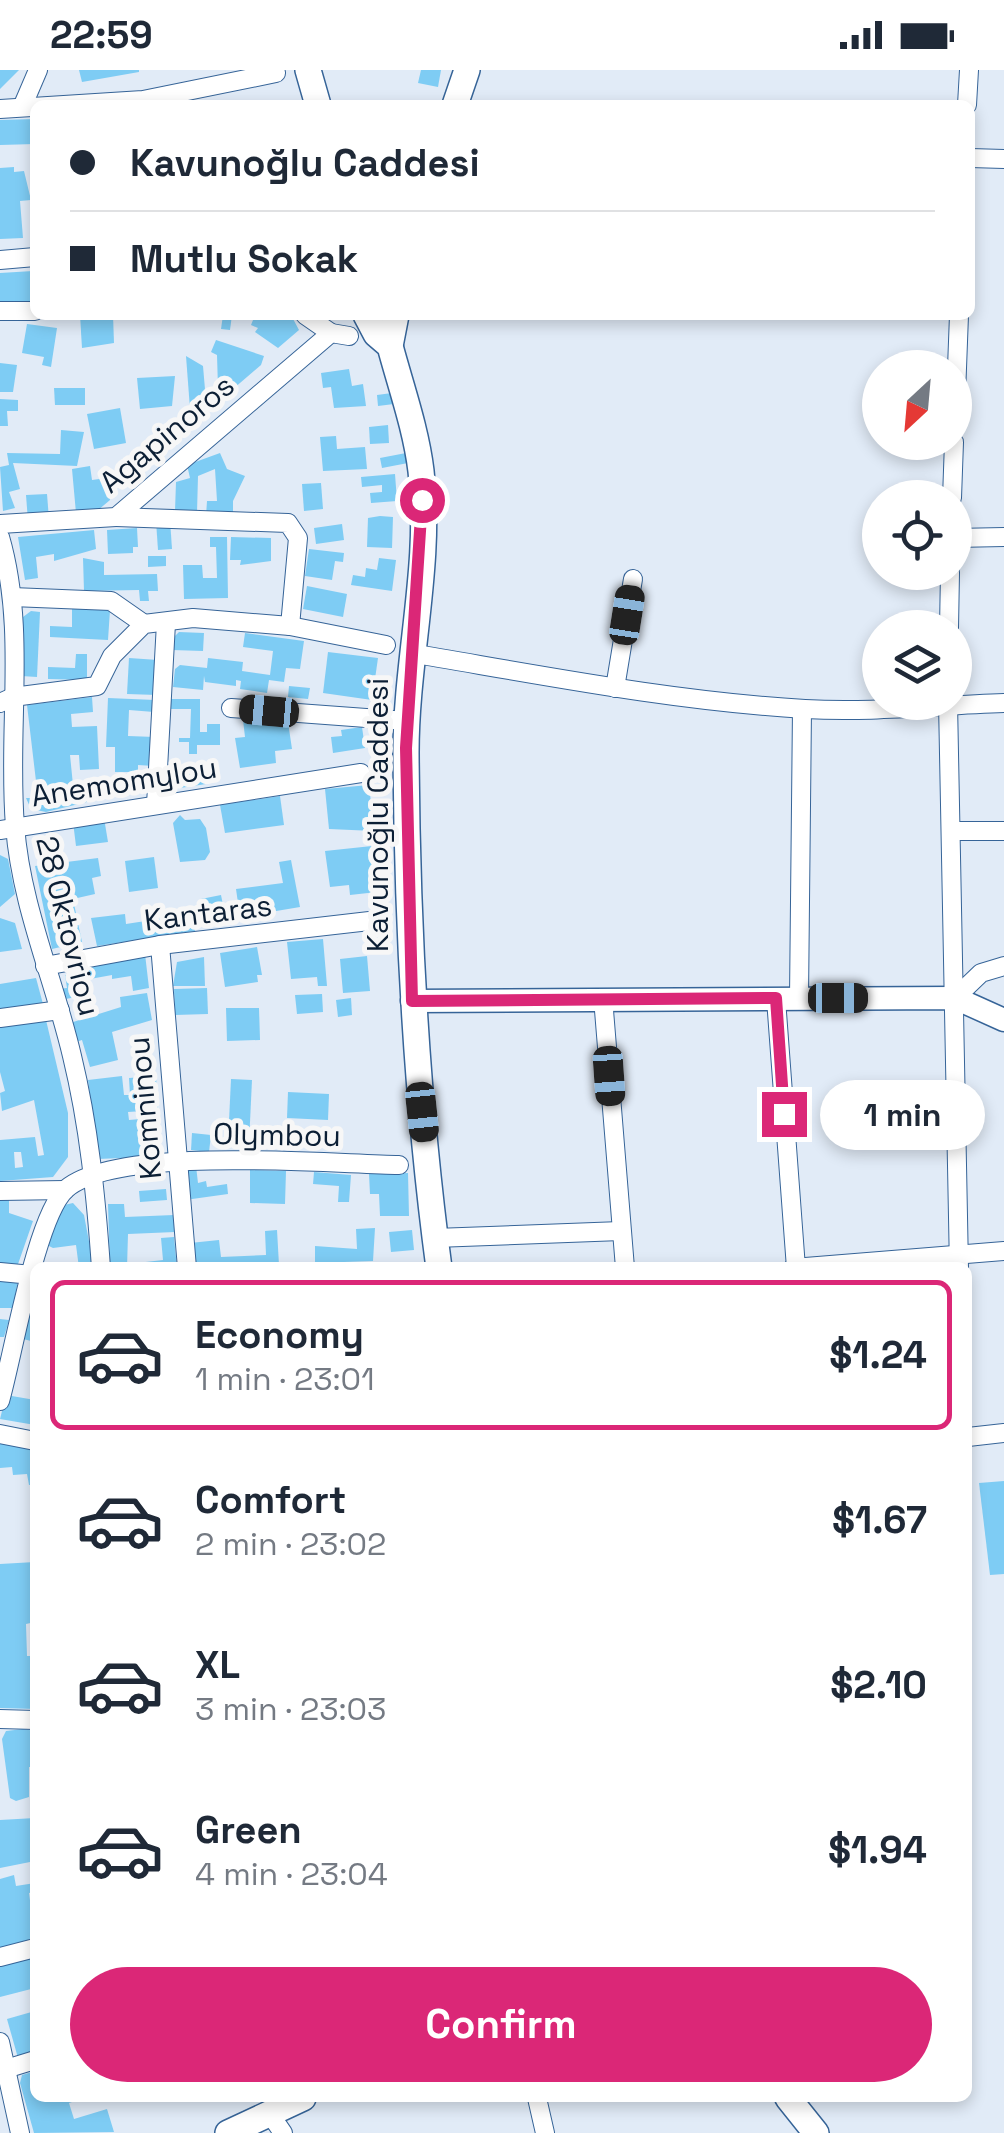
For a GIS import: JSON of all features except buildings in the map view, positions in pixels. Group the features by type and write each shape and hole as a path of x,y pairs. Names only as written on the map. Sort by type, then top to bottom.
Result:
{"main road":[{"path":"308,70 317,100"},
{"path":"458,100 467,70"},
{"name":"Kavunoğlu Caddesi","path":"369,320 376,334 390,346 422,472 422,529 398,649 407,721 412,1001 438,1262"},
{"path":"390,346 395,320"},
{"path":"228,2133 276,2124 299,2102"},
{"path":"791,2102 816,2133"}],"street":[{"path":"22,106 38,70"},
{"path":"967,100 969,70"},
{"path":"154,100 276,73"},
{"path":"0,109 30,106"},
{"path":"975,158 1004,158"},
{"path":"0,260 30,257"},
{"path":"0,311 30,312"},
{"name":"Agapinoros","path":"0,524 116,517 340,335 314,320"},
{"path":"958,350 959,320"},
{"path":"116,517 288,523 298,538 290,626"},
{"name":"28 Oktovriou","path":"0,537 12,597 6,700 7,828 60,1010 95,1175 101,1262"},
{"path":"972,538 1004,537"},
{"path":"615,688 633,578"},
{"path":"12,597 111,601 144,624 193,618 290,626 615,688 802,709 862,707"},
{"path":"156,805 166,623"},
{"path":"6,700 97,686 112,656 144,624"},
{"path":"972,704 1004,703"},
{"path":"231,708 407,721"},
{"path":"795,1262 787,998 802,709"},
{"path":"949,720 954,830 958,1261"},
{"name":"Anemomylou","path":"7,828 361,773"},
{"path":"954,830 1004,831"},
{"name":"Kantaras","path":"45,966 160,944 378,920"},
{"name":"Komninou","path":"160,944 186,1262"},
{"path":"955,998 981,973 1004,966"},
{"path":"603,998 624,1262"},
{"path":"412,1001 955,998 1004,1020"},
{"path":"0,1018 60,1010"},
{"name":"Olymbou","path":"64,1190 95,1175 177,1161 399,1165"},
{"path":"0,1191 64,1190 41,1235 35,1262"},
{"path":"435,1238 621,1231"},
{"path":"931,1262 958,1261 1004,1251"},
{"path":"0,1272 30,1275"},
{"path":"0,1400 30,1283"},
{"path":"0,1434 30,1440"},
{"path":"972,1437 1004,1434"},
{"path":"0,1720 30,1720"},
{"path":"0,1957 30,1949"},
{"path":"0,2042 9,2068 20,2133"},
{"path":"9,2068 30,2062"},
{"path":"538,2102 545,2133"}],"route":[{"path":"422,500 406,748 412,1001 776,998 784,1114"}]}
